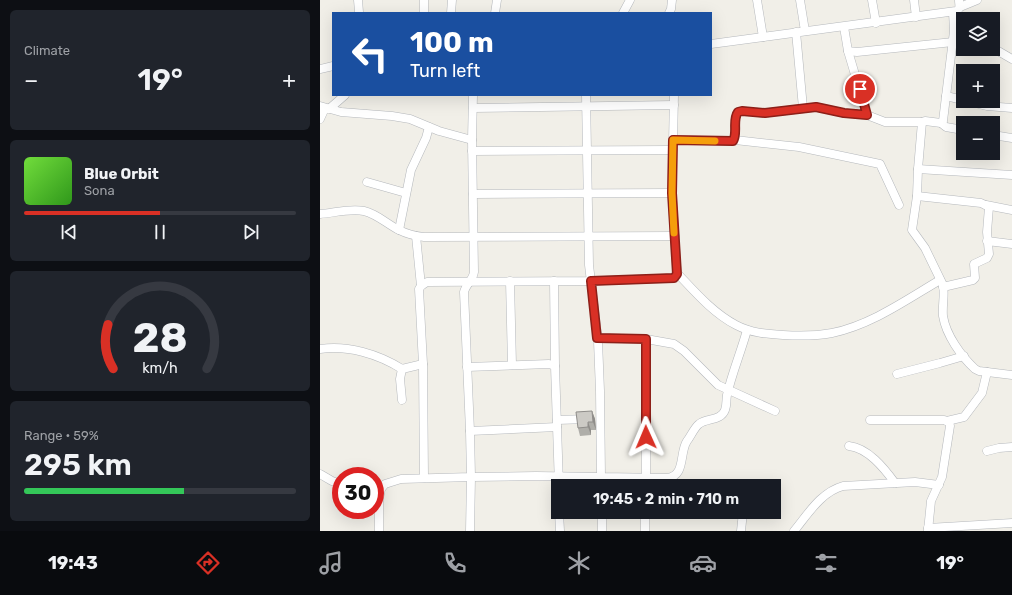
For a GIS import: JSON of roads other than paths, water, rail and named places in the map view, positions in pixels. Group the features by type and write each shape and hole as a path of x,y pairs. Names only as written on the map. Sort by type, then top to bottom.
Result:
{"street":[{"path":"358,0 359,12"},
{"path":"424,0 424,12"},
{"path":"451,12 452,0"},
{"path":"495,12 497,0"},
{"path":"624,12 630,0"},
{"path":"670,12 672,0"},
{"path":"757,0 763,37"},
{"path":"800,0 803,108"},
{"path":"872,0 876,23"},
{"path":"914,0 916,17"},
{"path":"712,44 916,17 977,0"},
{"path":"941,123 943,120 957,6"},
{"path":"844,26 848,51 867,115"},
{"path":"848,51 857,52 952,42"},
{"path":"1000,52 1012,59"},
{"path":"320,69 332,66"},
{"path":"320,119 325,108 343,96"},
{"path":"470,531 470,431 464,292 465,287 473,278 474,272 472,151 473,96"},
{"path":"586,96 589,265 597,338 601,477"},
{"path":"674,96 672,193 677,274 718,314 735,325 747,330 791,336 813,336 833,333 856,326 874,318 942,284 973,280 975,278 974,264 986,259 989,254 987,232 989,207 986,205"},
{"path":"946,96 956,98"},
{"path":"473,108 674,105"},
{"path":"735,140 736,116 738,112 765,113 816,107 844,113 867,115 885,122 925,121 941,123 946,127 956,129"},
{"path":"1000,107 1012,108"},
{"path":"325,108 346,113 392,116 410,119 439,131 472,140"},
{"path":"922,122 917,196 912,230 914,235 925,248 942,284 943,315 945,324 949,334 975,369 1012,375"},
{"path":"399,230 411,170 426,138 429,127"},
{"path":"1000,136 1012,138"},
{"path":"673,140 729,142 735,140 799,147 880,164 899,205"},
{"path":"472,151 672,150"},
{"path":"918,169 1012,175"},
{"path":"367,182 406,193"},
{"path":"473,194 672,193"},
{"path":"917,196 981,203 1012,210"},
{"path":"320,214 351,210 372,213 399,230 416,236 675,236"},
{"path":"416,236 421,286 419,290 423,364 424,478"},
{"path":"988,241 1012,244"},
{"path":"421,286 427,282 591,281 674,278 677,274"},
{"path":"510,281 512,365"},
{"path":"554,281 559,476"},
{"path":"665,479 671,478 678,474 686,444 699,424 719,417 723,414 726,407 727,395 747,330"},
{"path":"597,338 646,339 674,344 684,351 718,385 775,411"},
{"path":"646,339 647,479"},
{"path":"320,349 347,349 371,355 402,369 423,364"},
{"path":"897,374 940,364 964,356"},
{"path":"467,367 550,364 555,366"},
{"path":"402,369 400,379 402,400"},
{"path":"870,420 947,421 964,417 982,393 987,372"},
{"path":"470,431 600,419"},
{"path":"947,421 950,426 942,477 931,501 928,530 1012,523"},
{"path":"849,446 857,447 863,450 886,471 895,483"},
{"path":"987,451 1012,447"},
{"path":"320,474 332,481"},
{"path":"384,485 391,481 424,478 559,476 619,479"},
{"path":"794,531 814,506 835,488 843,486 915,482 939,485"},
{"path":"379,519 379,531"},
{"path":"559,519 560,531"},
{"path":"602,519 602,531"},
{"path":"644,531 645,519"},
{"path":"741,531 742,519"}]}
